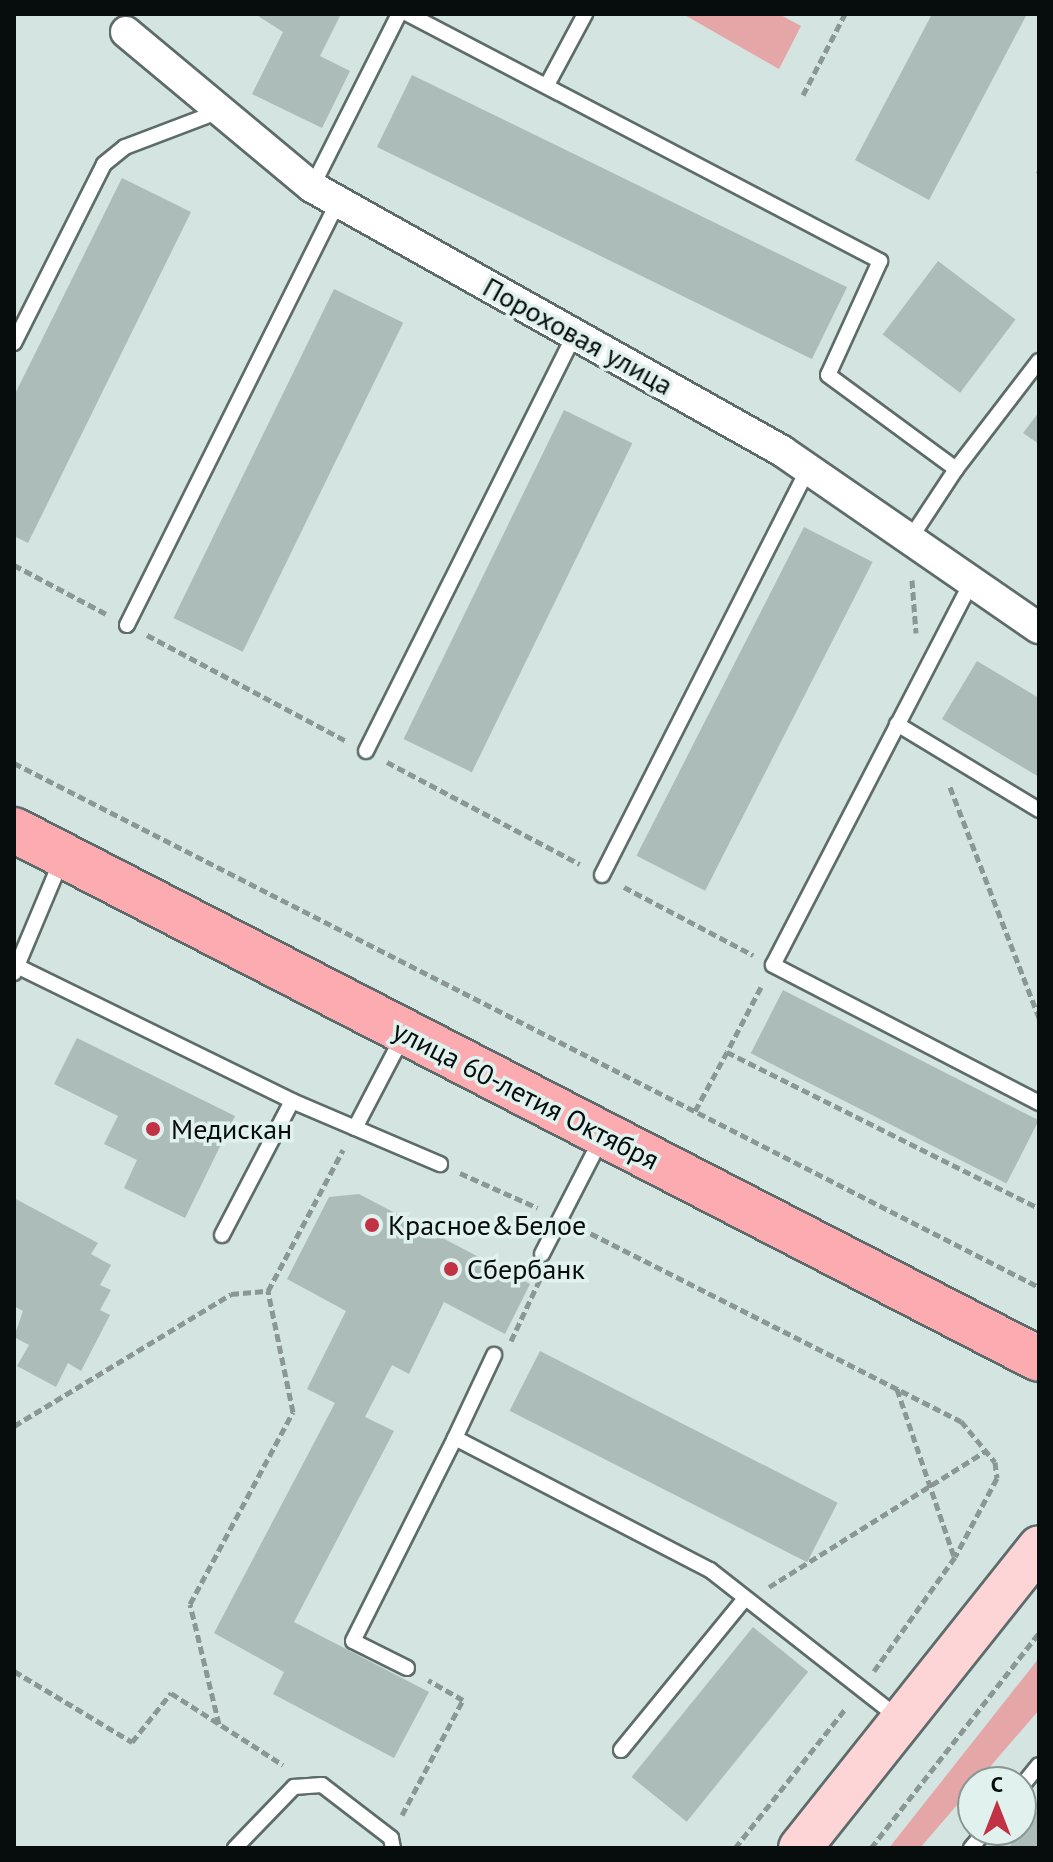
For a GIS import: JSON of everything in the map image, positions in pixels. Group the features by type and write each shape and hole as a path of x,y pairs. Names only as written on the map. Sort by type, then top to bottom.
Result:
{"main road":[{"name":"улица 60-летия Октября","path":"14,830 1039,1359"},
{"path":"800,1848 1039,1547"}],"street":[{"name":"Пороховая улица","path":"120,23 217,112 325,194 808,469 1039,628"}],"lane":[{"path":"127,625 325,194 399,14"},
{"path":"408,14 880,261 828,375 956,469"},
{"path":"547,85 585,14"},
{"path":"14,343 104,164 125,147 217,112"},
{"path":"366,751 575,334"},
{"path":"910,539 956,469 1039,361"},
{"path":"602,875 808,469"},
{"path":"971,583 773,965 1039,1103"},
{"path":"897,724 1039,810"},
{"path":"64,855 16,970 292,1101 440,1164"},
{"path":"355,1128 405,1032"},
{"path":"222,1235 292,1101"},
{"path":"542,1254 603,1135"},
{"path":"407,1668 353,1641 494,1355"},
{"path":"455,1438 710,1570 743,1601 901,1720"},
{"path":"621,1750 743,1601"},
{"path":"235,1848 294,1787 322,1785 392,1843"}],"path":[{"path":"803,95 845,14"},
{"path":"14,565 773,965 695,1111"},
{"path":"14,763 1039,1287"},
{"path":"727,1052 1039,1208"},
{"path":"219,1724 190,1604 293,1412 268,1291 355,1128"},
{"path":"440,1164 561,1218 961,1421 995,1462 997,1478 955,1557 860,1690 735,1848"},
{"path":"494,1355 517,1337 539,1290 542,1254"},
{"path":"14,1426 231,1294 268,1291"},
{"path":"897,1389 955,1557"},
{"path":"743,1601 817,1559 929,1484 986,1451"},
{"path":"871,1848 1039,1633"},
{"path":"392,1843 463,1700 407,1668"},
{"path":"14,1671 132,1742 171,1693 282,1764 294,1787"}],"shaded area":[{"path":"683,14 779,14 801,26 779,69"},
{"path":"1039,1658 1039,1710 991,1766 957,1766 957,1805 920,1848 889,1848"}],"building":[{"path":"255,14 341,14 320,56 350,71 322,128 252,94 283,32"},
{"path":"932,14 1027,14 929,200 855,160"},
{"path":"412,75 847,287 812,359 377,147"},
{"path":"122,178 191,212 28,543 14,536 14,396"},
{"path":"938,261 1015,319 960,393 883,334"},
{"path":"334,289 403,323 243,652 174,618"},
{"path":"564,410 632,443 472,772 404,739"},
{"path":"1039,412 1039,444 1023,433"},
{"path":"804,527 873,562 705,891 636,856"},
{"path":"977,661 1039,698 1039,777 942,719"},
{"path":"783,990 1039,1120 1006,1184 751,1053"},
{"path":"77,1038 235,1116 185,1218 124,1188 137,1160 104,1144 118,1116 54,1084"},
{"path":"359,1194 530,1284 505,1334 444,1302 409,1374 392,1365 365,1417 394,1431 294,1622 429,1692 394,1758 273,1694 284,1672 214,1633 335,1403 307,1389 346,1311 287,1279 329,1197"},
{"path":"14,1198 98,1243 91,1254 111,1265 100,1285 111,1290 100,1310 110,1315 81,1371 68,1363 56,1387 17,1366 29,1345 14,1337 23,1311 14,1306"},
{"path":"540,1351 838,1503 807,1562 510,1411"},
{"path":"753,1627 808,1672 687,1822 632,1777"},
{"path":"1039,1809 1039,1848 1008,1848 1037,1846"}],"place":[{"name":"Медискан","path":"153,1129"},
{"name":"Красное&Белое","path":"372,1225"},
{"name":"Сбербанк","path":"451,1269"}]}
